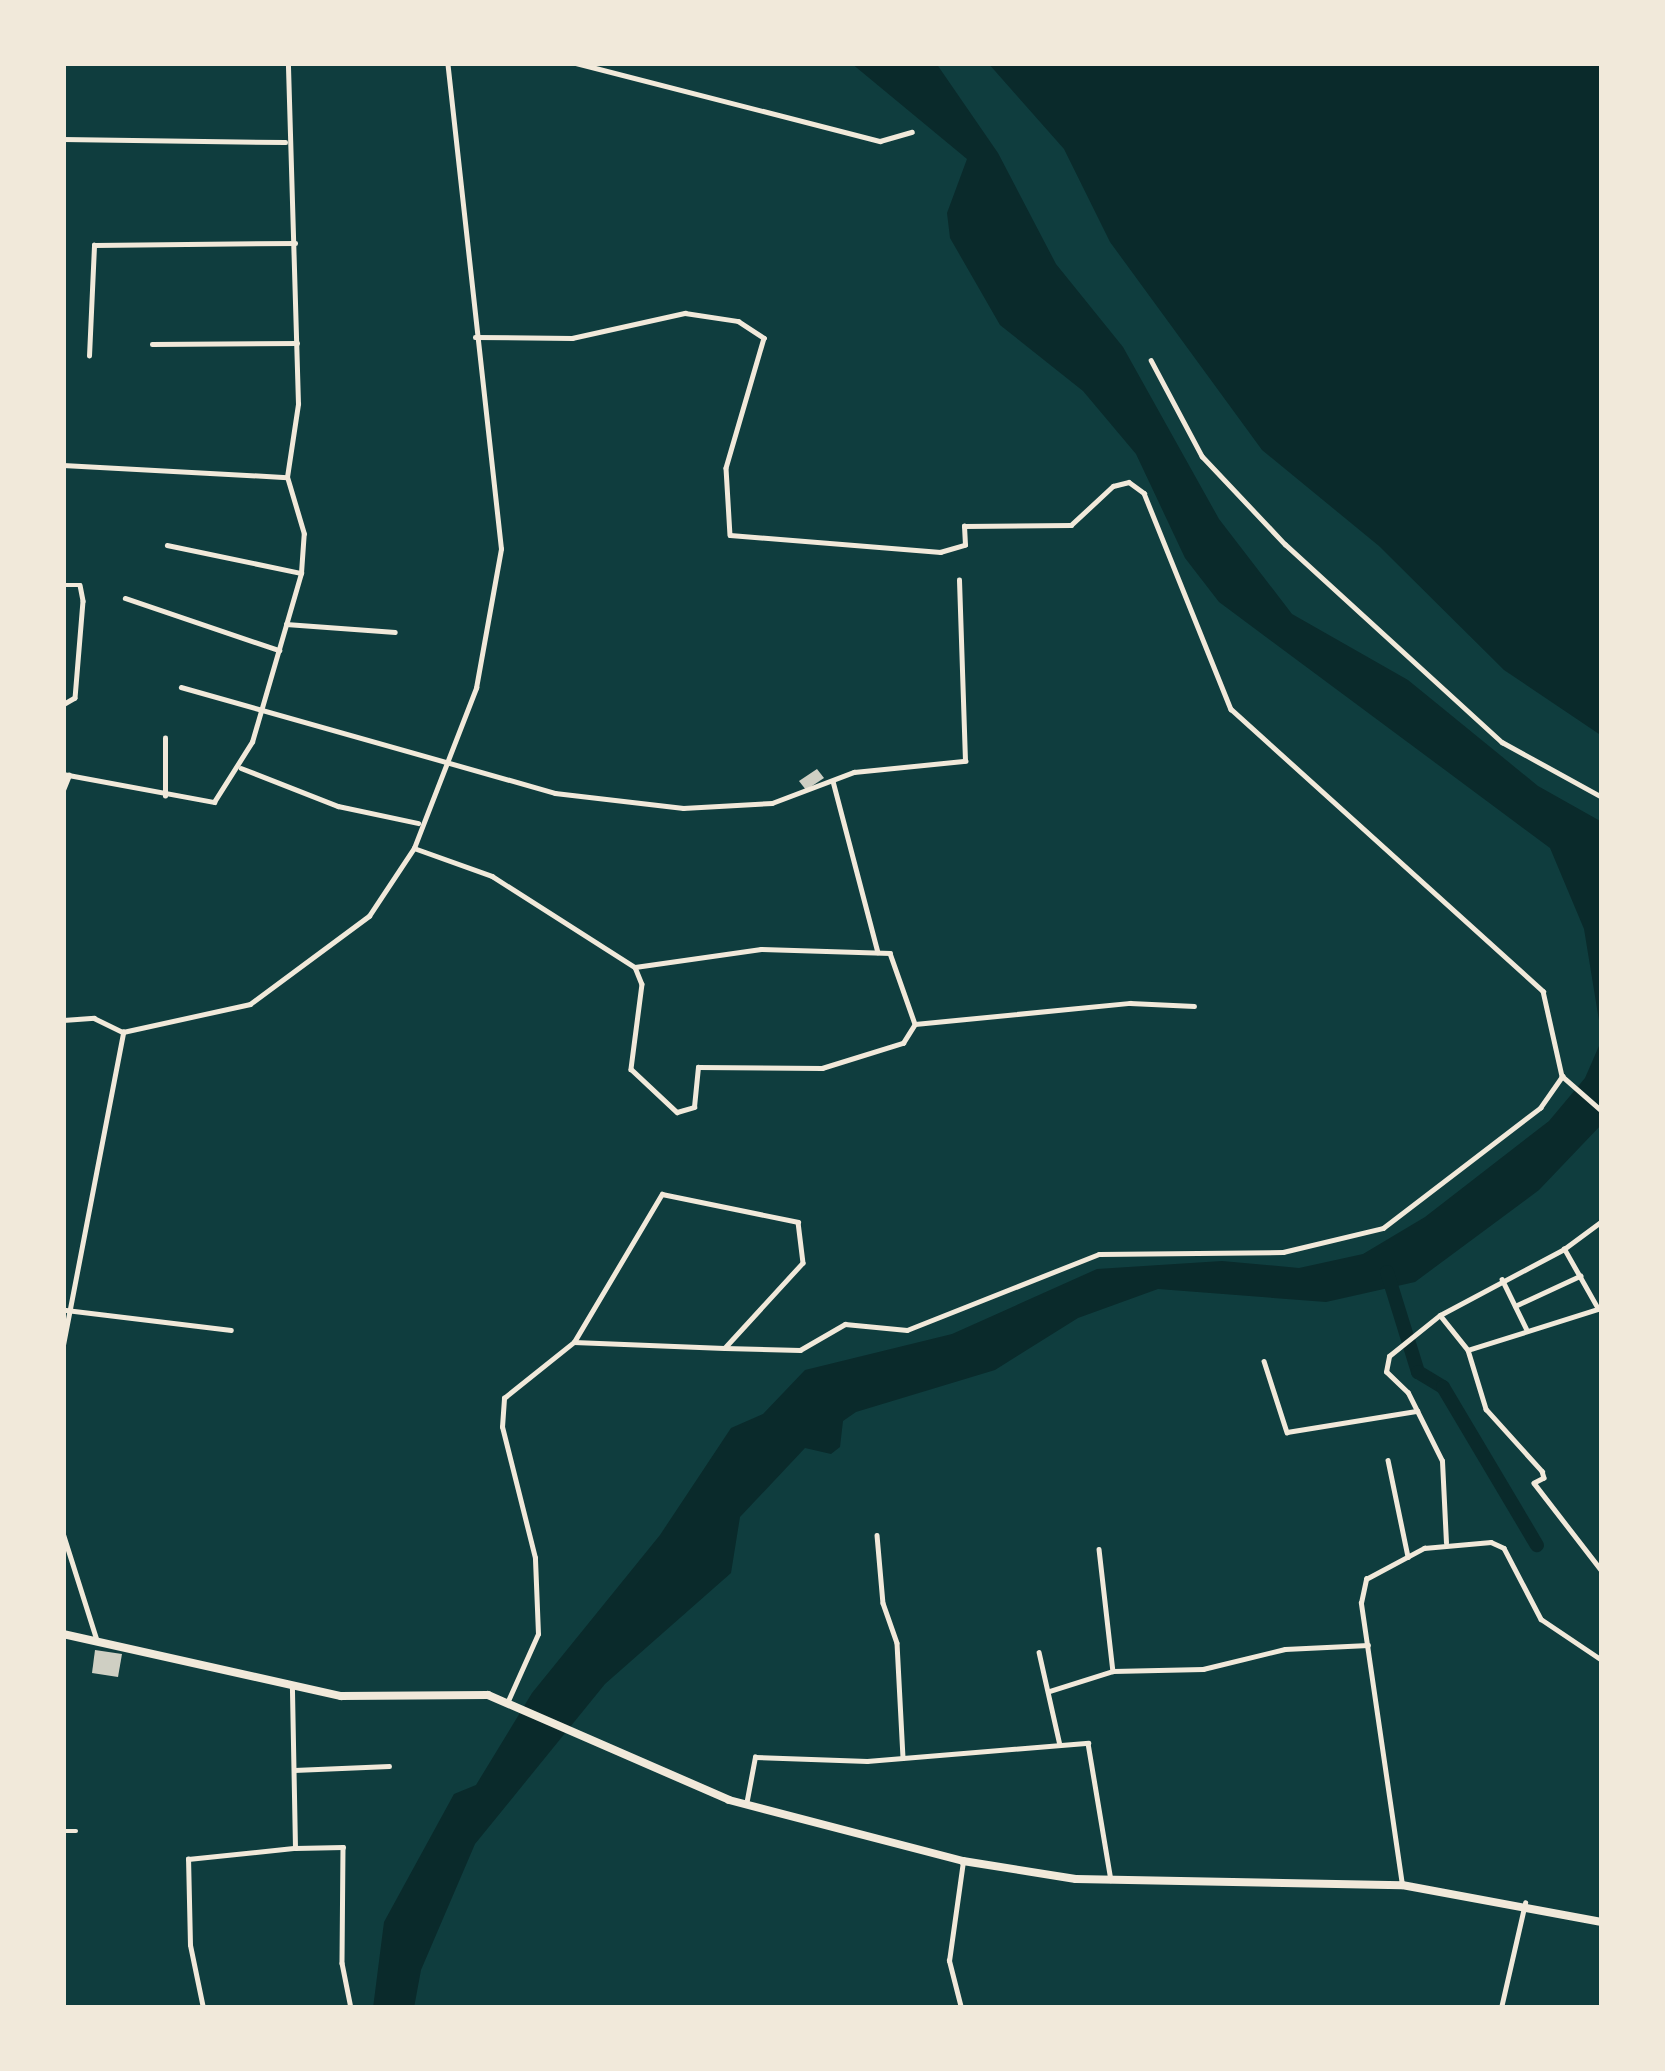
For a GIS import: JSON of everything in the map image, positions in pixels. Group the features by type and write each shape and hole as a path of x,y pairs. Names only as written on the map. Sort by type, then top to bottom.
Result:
{"main road":[{"path":"63,1634 292,1688 402,1699 466,1692 511,1702 746,1806 963,1861 1111,1880 1402,1885 1525,1903 1602,1922"}],"street":[{"path":"63,790 66,775 214,802 241,768 260,712 301,573 304,534 287,477 297,343 288,63"},
{"path":"63,1020 94,1018 123,1032 224,1016 289,981 369,916 414,848 441,762 476,688 502,549 447,63"},
{"path":"576,63 880,141 912,132"},
{"path":"63,139 288,142"},
{"path":"89,356 94,245 295,243"},
{"path":"475,338 572,338 685,314 738,321 764,338 726,468 730,535 940,552 965,545 964,526 1071,525 1113,486 1129,482 1144,494 1231,709 1543,991 1565,1079 1602,1111"},
{"path":"152,344 297,343"},
{"path":"1151,360 1202,456 1285,544 1502,742 1602,796"},
{"path":"63,465 287,477"},
{"path":"166,545 301,573"},
{"path":"181,687 555,793 683,808 772,803 833,781 965,761 959,580"},
{"path":"63,585 80,585 83,601 75,698 63,705"},
{"path":"125,598 279,650"},
{"path":"286,624 395,632"},
{"path":"165,737 165,796"},
{"path":"241,768 338,806 419,823"},
{"path":"833,781 878,952"},
{"path":"414,848 492,876 634,967 642,984 631,1069 677,1112 694,1107 698,1067 822,1068 903,1043 916,1024"},
{"path":"634,967 761,949 878,952 896,962 916,1024"},
{"path":"916,1024 1130,1003 1194,1006"},
{"path":"63,1345 66,1310 123,1032"},
{"path":"574,1342 800,1350 844,1324 907,1330 1099,1254 1282,1252 1383,1228 1540,1108 1565,1079"},
{"path":"511,1702 538,1634 535,1558 502,1427 504,1398 574,1342 662,1194 798,1222 802,1263 725,1348"},
{"path":"1446,1546 1442,1461 1417,1411 1386,1372 1399,1348 1440,1315 1501,1278 1564,1249 1602,1221"},
{"path":"1468,1350 1598,1309 1564,1249"},
{"path":"1515,1306 1580,1276"},
{"path":"1501,1278 1526,1328"},
{"path":"66,1310 231,1330"},
{"path":"1440,1315 1468,1350 1486,1409 1542,1471 1544,1478 1534,1484 1602,1571"},
{"path":"1264,1361 1287,1432 1417,1411"},
{"path":"1388,1460 1408,1557"},
{"path":"63,1533 97,1640"},
{"path":"877,1535 883,1603 894,1621 903,1758"},
{"path":"1402,1885 1361,1603 1366,1579 1408,1557 1446,1546 1504,1548 1541,1619 1602,1660"},
{"path":"1099,1549 1113,1671"},
{"path":"1050,1690 1113,1671 1203,1670 1285,1648 1368,1645"},
{"path":"1039,1652 1060,1745"},
{"path":"292,1688 295,1848"},
{"path":"746,1806 754,1756 903,1758 1088,1743 1111,1880"},
{"path":"294,1770 389,1766"},
{"path":"63,1831 76,1831"},
{"path":"203,2008 190,1945 188,1859 343,1846 342,1963 351,2008"},
{"path":"961,2008 950,1948 963,1861"},
{"path":"1501,2008 1525,1903"}],"water":[{"path":"851,63 936,63 998,153 1056,264 1123,347 1219,519 1292,614 1408,680 1538,786 1602,822 1602,1039 1584,929 1550,848 1219,602 1185,558 1136,454 1083,391 1000,325 950,238 947,213 967,159"},
{"path":"988,63 1602,63 1602,736 1504,670 1379,546 1262,450 1110,242 1064,149"},
{"path":"1602,1039 1602,1124 1539,1190 1415,1282 1326,1302 1158,1289 1078,1318 995,1370 856,1412 843,1421 840,1447 831,1454 805,1448 740,1517 731,1573 605,1684 475,1844 421,1970 414,2008 373,2008 384,1922 454,1794 476,1785 532,1693 660,1535 731,1428 763,1414 805,1370 952,1334 1097,1269 1222,1261 1299,1268 1363,1254 1425,1217 1549,1121 1585,1078"}],"building":[{"path":"817,769 824,778 806,790 799,781"},
{"path":"95,1650 122,1654 118,1677 92,1673"}],"waterway":[{"path":"1387,1272 1418,1372 1443,1387 1537,1545"}]}
